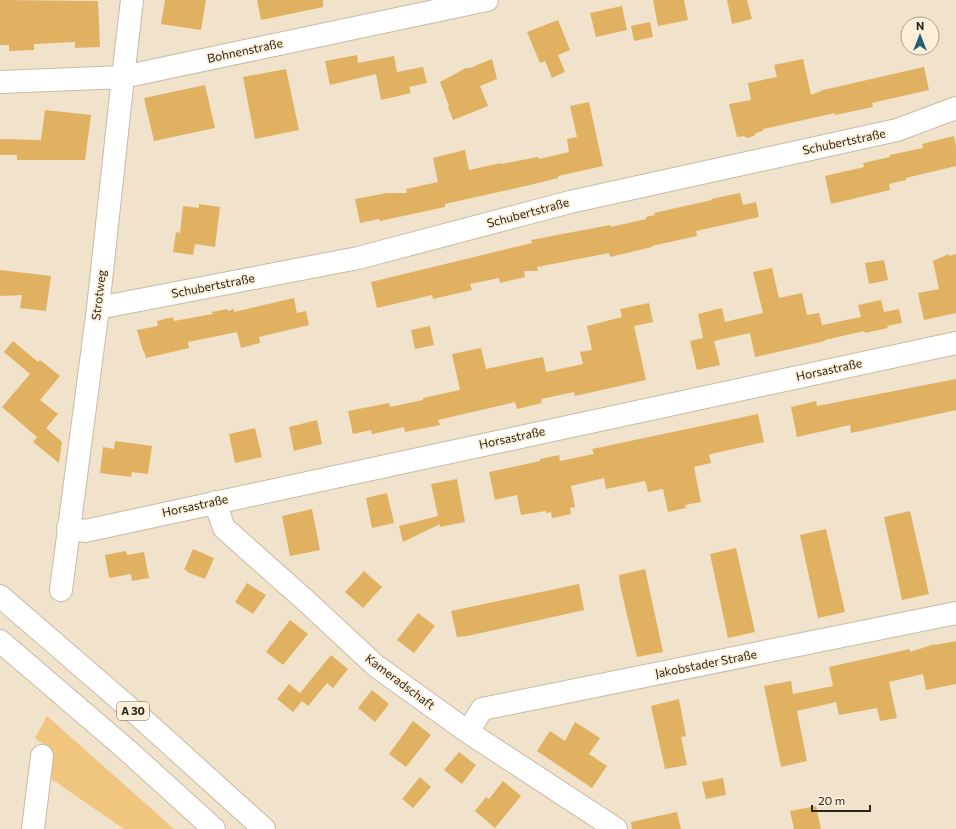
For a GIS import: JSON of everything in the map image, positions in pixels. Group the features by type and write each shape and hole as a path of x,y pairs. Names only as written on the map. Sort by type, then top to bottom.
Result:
{"main road":[{"name":"Strotweg","path":"61,590 98,308 132,0"},
{"name":"Bohnenstraße","path":"0,82 123,77 487,0"},
{"name":"Schubertstraße","path":"98,308 358,258 570,202 898,130 956,108"},
{"name":"Horsastraße","path":"68,528 85,530 956,343"},
{"name":"Kameradschaft","path":"215,502 224,528 376,666 468,732 616,829"},
{"name":"A 30","path":"0,596 148,724 264,829"},
{"name":"Jakobstader Straße","path":"468,732 482,709 956,613"},
{"name":"A 30","path":"0,641 128,750 214,829"},
{"path":"33,829 42,756"}],"shaded area":[{"path":"47,716 174,829 124,829 50,778 53,752 35,738"}],"building":[{"path":"0,0 98,1 100,47 75,48 75,42 34,44 34,50 9,51 9,45 0,45"},
{"path":"165,0 206,0 201,30 161,24"},
{"path":"257,0 323,0 323,7 261,20"},
{"path":"653,0 684,0 688,20 658,26"},
{"path":"727,0 747,0 752,19 732,24"},
{"path":"622,6 627,30 596,37 590,13"},
{"path":"558,20 570,50 558,55 565,72 552,78 545,61 540,63 527,32"},
{"path":"650,22 653,37 634,41 631,26"},
{"path":"357,55 358,63 394,56 397,72 423,67 427,83 409,87 411,93 381,100 376,74 330,85 325,61"},
{"path":"492,59 497,79 480,86 488,106 453,120 440,82 466,68 470,68"},
{"path":"803,59 811,95 823,90 924,67 929,90 872,103 873,107 835,115 835,113 763,129 763,131 747,138 744,136 737,137 729,104 751,100 748,83 777,77 774,65"},
{"path":"286,69 299,130 255,139 243,77"},
{"path":"205,85 215,128 154,141 144,98"},
{"path":"589,102 603,166 558,176 558,178 530,185 445,204 445,207 380,221 379,219 360,223 355,199 387,193 407,193 406,189 438,182 433,158 465,150 469,170 538,157 539,159 569,152 567,139 577,137 570,106"},
{"path":"45,110 91,115 85,160 17,160 17,155 0,155 0,139 41,140"},
{"path":"954,136 956,146 956,166 906,178 906,180 889,184 890,190 831,204 825,176 864,167 863,163 890,157 890,155 923,148 922,144"},
{"path":"740,193 743,205 756,202 759,217 696,231 697,236 610,257 609,253 537,267 538,271 524,271 525,277 500,283 499,278 470,284 472,290 433,299 432,295 377,308 371,282 532,243 531,240 610,225 611,227 646,219 646,217 655,215 654,213"},
{"path":"199,204 220,207 215,247 195,244 193,255 173,252 176,232 180,233 183,206 199,208"},
{"path":"949,254 949,256 956,254 956,313 924,320 918,293 939,289 933,261"},
{"path":"884,260 888,280 869,284 865,263"},
{"path":"772,268 779,298 802,293 807,315 819,313 822,325 861,317 858,305 881,300 884,312 899,309 902,323 887,326 888,328 865,333 864,331 755,357 750,333 714,341 720,365 697,370 690,341 703,338 698,314 722,308 725,322 763,313 753,272"},
{"path":"0,270 51,276 46,311 20,308 22,295 0,296"},
{"path":"294,298 297,313 306,311 309,325 259,337 260,343 241,348 237,332 188,342 189,348 146,358 137,330 158,326 157,321 173,317 174,321 213,314 212,312 227,309 228,311 234,309 234,312"},
{"path":"649,303 653,322 634,326 646,380 575,396 574,392 541,399 542,403 517,409 515,402 438,420 440,425 405,432 404,427 372,434 371,430 353,434 348,411 389,403 390,407 460,390 452,354 481,348 486,369 543,357 546,372 583,364 580,352 592,350 587,326 622,317 620,309"},
{"path":"430,326 434,345 415,349 411,330"},
{"path":"13,341 38,362 40,360 60,376 40,400 58,414 46,428 62,442 59,463 33,442 37,437 2,407 30,374 4,352"},
{"path":"956,379 956,410 851,433 850,425 797,437 791,407 816,401 817,406"},
{"path":"758,414 764,442 711,454 709,455 711,463 694,467 701,502 685,505 686,508 668,512 663,489 648,492 645,481 606,489 604,478 571,486 575,507 570,508 571,514 552,518 551,512 546,513 546,511 521,515 517,495 495,500 489,472 540,461 540,459 559,455 560,461 594,454 592,449"},
{"path":"317,420 322,444 294,451 289,427"},
{"path":"255,428 262,457 235,463 229,434"},
{"path":"115,441 152,446 148,474 132,472 131,477 100,473 103,447 114,449"},
{"path":"457,479 465,522 440,527 440,524 403,542 399,526 438,516 431,484"},
{"path":"387,493 394,523 372,528 366,498"},
{"path":"312,509 320,550 290,556 282,516"},
{"path":"910,511 929,594 902,600 884,517"},
{"path":"826,529 845,612 818,618 800,535"},
{"path":"736,548 755,632 728,638 710,554"},
{"path":"193,549 214,558 205,579 184,570"},
{"path":"126,551 127,555 144,552 149,578 132,581 131,574 109,578 105,555"},
{"path":"645,569 663,652 637,657 619,575"},
{"path":"364,571 382,587 363,608 345,592"},
{"path":"247,583 266,595 253,614 235,602"},
{"path":"579,584 584,610 457,637 451,611"},
{"path":"418,613 435,626 414,653 397,640"},
{"path":"290,620 308,634 283,665 266,652"},
{"path":"956,641 956,684 926,690 923,674 889,682 897,718 880,721 877,708 839,715 836,702 797,711 807,761 781,767 764,686 791,681 793,694 833,686 829,667 910,649 910,652 935,644"},
{"path":"331,655 348,669 333,688 327,683 308,706 302,701 293,712 277,699 289,684 300,693"},
{"path":"372,690 389,704 375,722 358,708"},
{"path":"679,699 686,736 681,737 687,765 665,769 651,706"},
{"path":"413,721 431,735 406,767 389,754"},
{"path":"575,722 600,738 589,754 607,766 592,788 537,751 550,731 565,741"},
{"path":"459,752 476,765 462,784 444,770"},
{"path":"420,777 431,787 413,808 402,799"},
{"path":"723,778 726,795 706,799 702,782"},
{"path":"503,781 521,796 495,828 475,811 486,797 489,799"},
{"path":"816,806 821,829 794,829 790,811"},
{"path":"677,812 681,829 632,829 631,822"}]}
